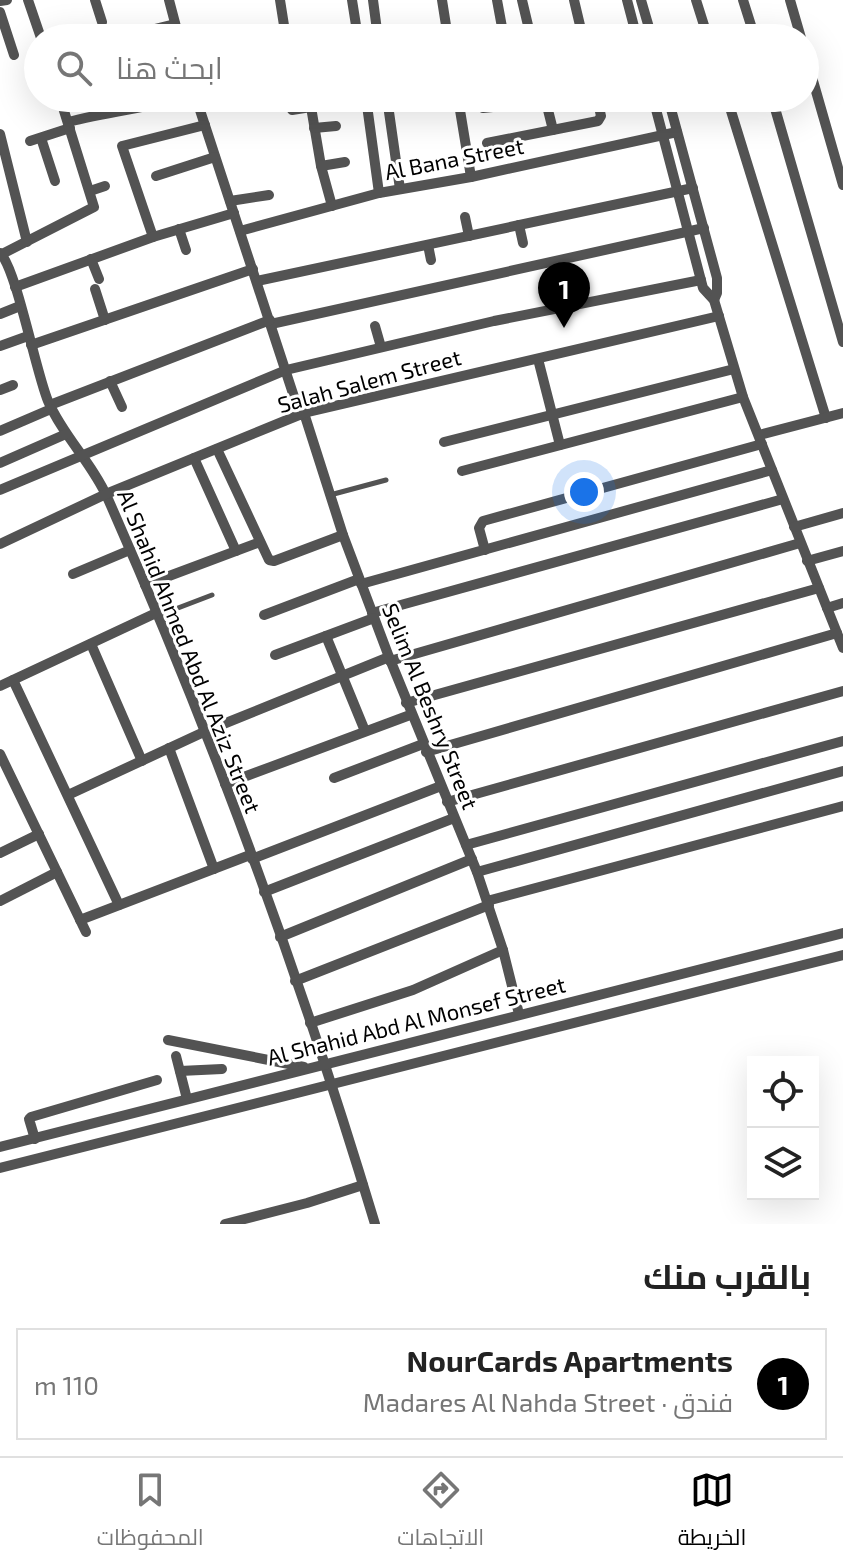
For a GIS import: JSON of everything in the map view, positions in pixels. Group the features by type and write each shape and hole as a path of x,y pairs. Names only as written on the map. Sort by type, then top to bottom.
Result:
{"street":[{"path":"28,0 36,24"},
{"path":"95,0 102,22"},
{"path":"169,0 175,24"},
{"path":"280,0 284,24"},
{"path":"352,0 356,24"},
{"path":"373,0 376,24"},
{"path":"442,0 446,24"},
{"path":"497,0 501,24"},
{"path":"522,0 528,24"},
{"path":"574,0 580,24"},
{"path":"627,0 633,24"},
{"path":"641,0 648,24"},
{"path":"696,0 704,24"},
{"path":"743,0 751,24"},
{"path":"790,0 797,24"},
{"path":"2,3 14,55"},
{"path":"819,102 843,185"},
{"path":"2,255 94,208 65,112"},
{"path":"30,141 112,112"},
{"name":"Selim Al Beshry Street","path":"201,112 360,582 410,715 488,903 519,1014"},
{"path":"312,112 332,206"},
{"path":"368,112 379,193"},
{"path":"389,112 400,189"},
{"path":"460,112 471,177"},
{"path":"548,112 553,130"},
{"path":"487,143 598,121 600,112"},
{"path":"657,112 701,280 707,295 714,300"},
{"path":"672,112 718,285 714,300 734,369 843,647"},
{"path":"731,112 826,418"},
{"path":"776,112 843,342"},
{"path":"153,237 122,146 205,125"},
{"path":"314,128 336,126"},
{"name":"Al Bana Street","path":"240,231 379,193 471,177 677,132"},
{"path":"0,134 27,242"},
{"path":"41,138 55,181"},
{"path":"156,176 215,157"},
{"path":"321,166 345,162"},
{"path":"90,191 105,186"},
{"path":"257,281 693,188"},
{"path":"230,201 269,195"},
{"path":"15,287 153,237 234,213"},
{"path":"465,217 469,236"},
{"path":"519,225 523,243"},
{"path":"0,431 110,381 270,322 704,228"},
{"path":"179,229 186,250"},
{"path":"428,245 431,260"},
{"path":"393,252 396,266"},
{"name":"Al Shahid Ahmed Abd Al Aziz Street","path":"2,255 15,287 50,407 106,494 206,731 310,1023 375,1224"},
{"path":"91,259 105,320"},
{"path":"0,346 105,320 253,269"},
{"path":"0,490 286,370 494,321 701,280"},
{"path":"0,314 20,306"},
{"name":"Salah Salem Street","path":"0,544 106,494 302,414 719,316"},
{"path":"375,326 381,347"},
{"path":"538,359 560,445"},
{"path":"444,442 734,369"},
{"path":"110,381 122,407"},
{"path":"0,390 13,385"},
{"path":"462,471 743,397"},
{"path":"485,550 479,528 483,521 843,413"},
{"path":"0,463 66,434"},
{"path":"217,449 268,559 274,561 343,535"},
{"path":"194,458 236,551"},
{"path":"264,615 360,582 772,470"},
{"path":"275,655 373,616 783,499"},
{"path":"794,527 843,513"},
{"path":"145,585 260,542"},
{"path":"68,795 206,731 390,659 800,543"},
{"path":"73,574 130,550"},
{"path":"807,561 843,551"},
{"path":"406,703 819,588"},
{"path":"827,608 843,603"},
{"path":"0,686 157,614"},
{"path":"334,778 424,748 837,633"},
{"path":"326,636 365,731"},
{"path":"91,644 142,761"},
{"path":"13,680 119,905"},
{"path":"447,802 843,691"},
{"path":"225,784 410,715"},
{"path":"466,845 843,741"},
{"path":"169,748 214,869"},
{"path":"0,754 86,932"},
{"path":"477,872 843,771"},
{"path":"80,920 441,786"},
{"path":"295,981 488,903 843,806"},
{"path":"264,892 454,818"},
{"path":"0,853 39,834"},
{"path":"280,937 472,859"},
{"path":"0,901 57,872"},
{"name":"Al Shahid Abd Al Monsef Street","path":"0,1147 843,933"},
{"path":"310,1023 413,990 503,950"},
{"name":"Al Shahid Abd Al Monsef Street","path":"0,1168 843,955"},
{"path":"168,1040 307,1067"},
{"path":"176,1056 187,1099"},
{"path":"180,1071 222,1069"},
{"path":"35,1139 31,1117 157,1080"},
{"path":"225,1224 363,1185"}],"lane":[{"path":"330,495 386,480"},
{"path":"157,614 212,595"}],"place":[{"name":"NourCards Apartments","path":"564,328"}]}
